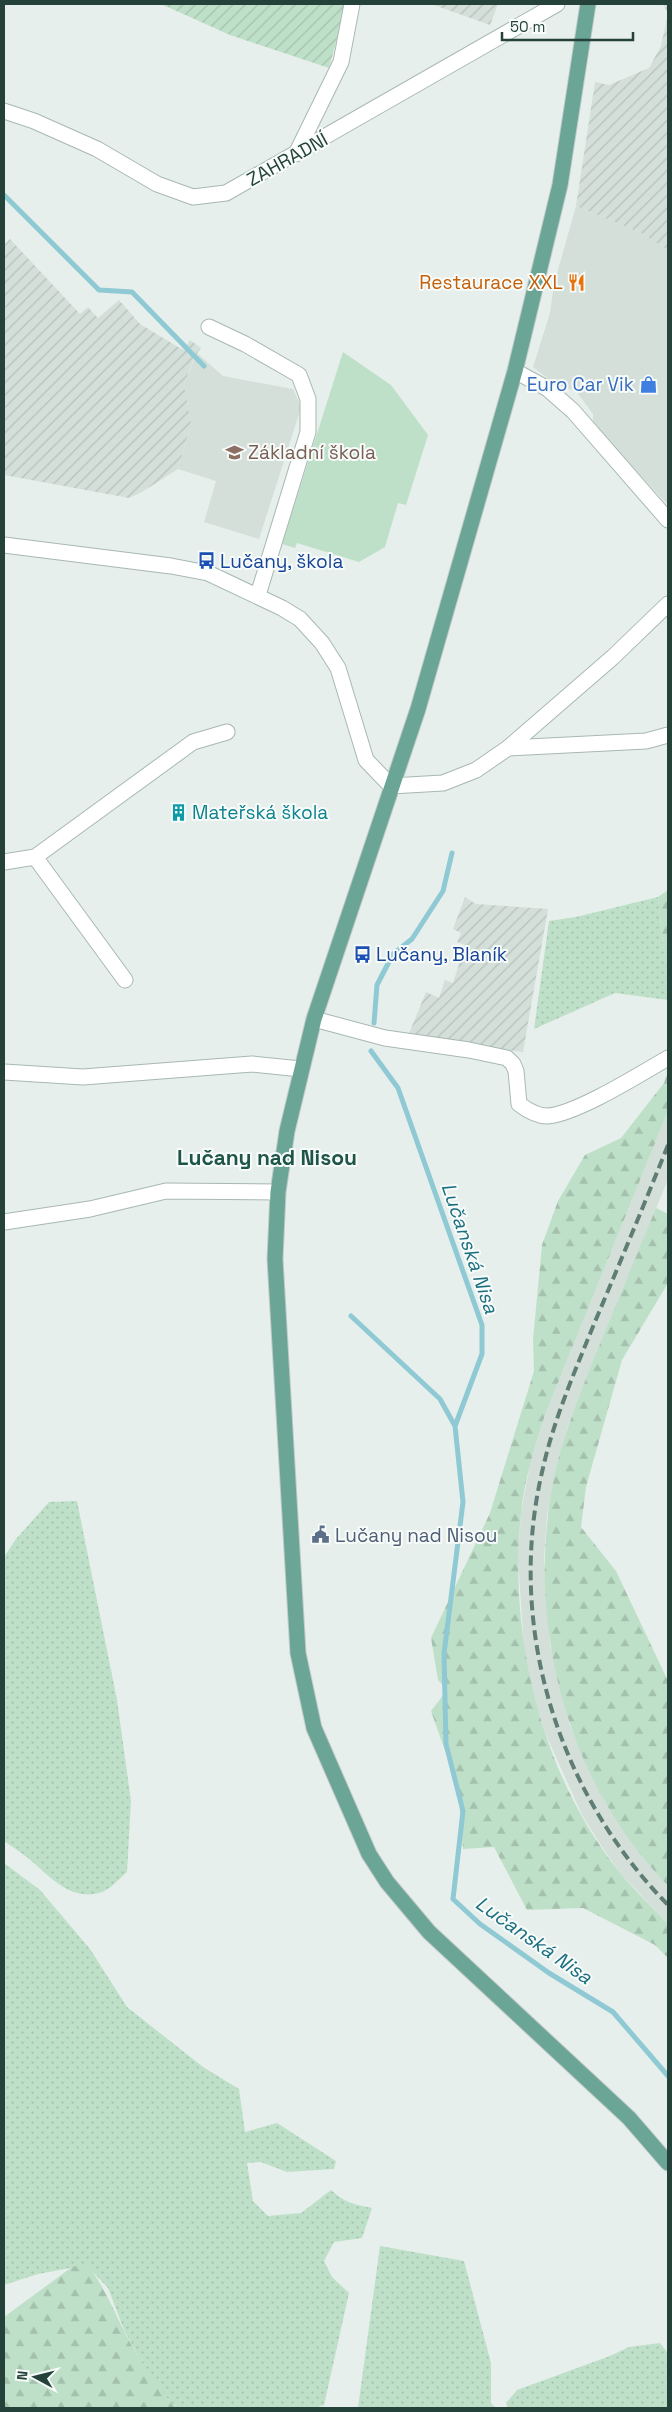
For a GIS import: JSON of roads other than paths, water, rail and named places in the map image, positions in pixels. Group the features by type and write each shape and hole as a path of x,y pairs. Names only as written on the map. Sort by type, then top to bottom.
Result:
{"main road":[{"path":"588,4 560,185 515,371 418,709 314,1019 301,1069 287,1131 278,1192 275,1259 284,1439 298,1653 314,1728 369,1854 387,1882 429,1932 630,2118 668,2163"}],"street":[{"path":"296,154 341,62 352,4"},
{"name":"ZAHRADNÍ","path":"4,111 34,121 97,149 157,184 193,196 226,192 296,154 557,4"},
{"path":"209,327 245,344 299,375 308,399 308,432 258,595"},
{"path":"515,371 548,389 573,411 668,520"},
{"path":"4,545 208,573 258,595 300,619 322,643 338,668 366,760 391,786 443,783 476,770 508,748 613,657 668,604"},
{"path":"4,862 35,857 192,742 227,732"},
{"path":"508,748 646,741 668,735"},
{"path":"35,857 125,980"},
{"path":"314,1019 384,1038 469,1050 507,1058 514,1064 516,1071 519,1104 530,1111 546,1116 567,1112 668,1058"},
{"path":"4,1072 83,1077 252,1064 301,1069"},
{"path":"4,1222 90,1209 166,1191 278,1192"}],"waterway":[{"name":"Lučanská Nisa","path":"4,195 99,290 132,292 204,366"},
{"name":"Lučanská Nisa","path":"374,1023 377,985 393,954 412,939 443,891 452,853"},
{"name":"Lučanská Nisa","path":"371,1051 398,1088 482,1325 482,1354 455,1426 463,1502 444,1654 446,1744 463,1811 453,1899 480,1924 549,1973 613,2012 668,2076"},
{"path":"351,1316 440,1399 455,1426"}],"railway":[{"path":"668,1145 580,1359 553,1431 543,1468 533,1527 531,1586 537,1645 550,1703 570,1758 596,1811 629,1860 668,1905"}],"place":[{"name":"Restaurace XXL","path":"577,282"},
{"name":"Euro Car Vik","path":"648,384"},
{"name":"Základní škola","path":"234,452"},
{"name":"Lučany, škola","path":"206,561"},
{"name":"Mateřská škola","path":"178,812"},
{"name":"Lučany, Blaník","path":"362,954"},
{"name":"Lučany nad Nisou","path":"321,1535"}],"district":[{"name":"Lučany nad Nisou","path":"267,1158"}]}
